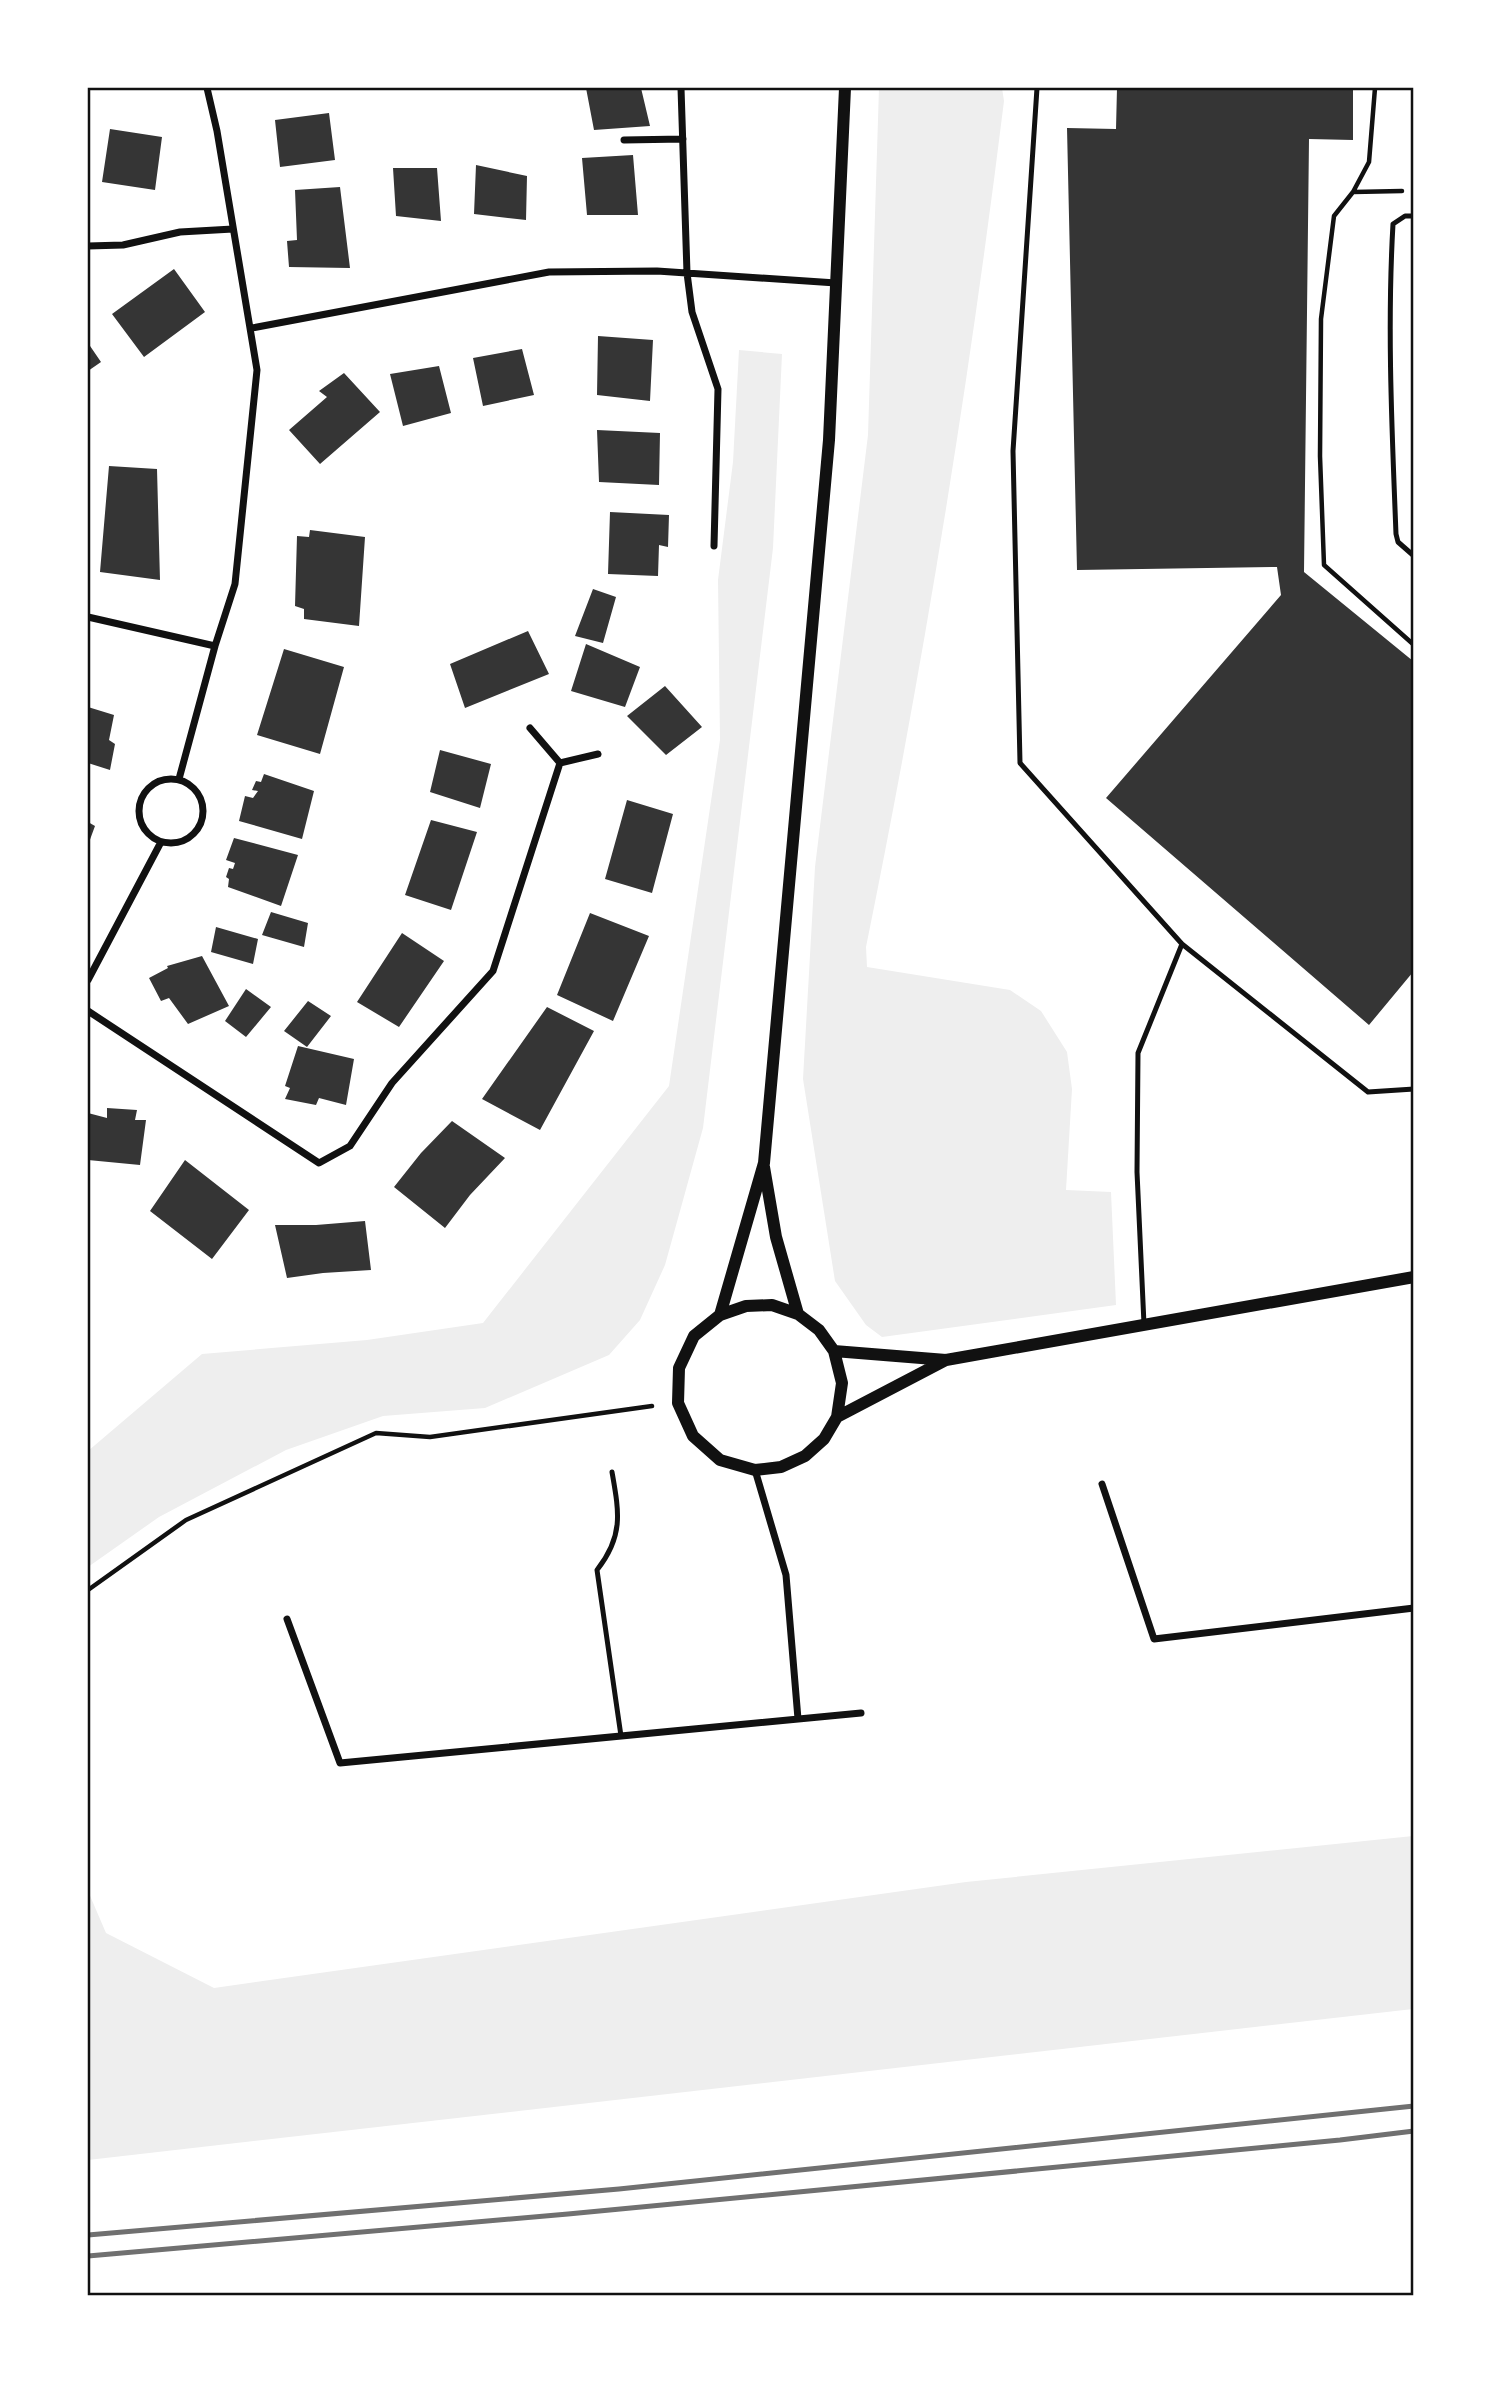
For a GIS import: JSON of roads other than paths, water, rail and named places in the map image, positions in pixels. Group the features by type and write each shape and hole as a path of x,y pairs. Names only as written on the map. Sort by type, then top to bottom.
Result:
{"street":[{"path":"179,779 215,646 235,584 257,370 252,328 207,88"},
{"path":"681,88 687,274 692,312 718,389 714,546"},
{"path":"720,1315 764,1163 829,440 845,88"},
{"path":"624,140 683,139"},
{"path":"88,246 123,245 180,232 233,229"},
{"path":"252,328 549,272 657,271 837,283"},
{"path":"88,617 215,646"},
{"path":"530,728 560,762"},
{"path":"560,762 598,754"},
{"path":"88,1011 319,1163 350,1146 392,1083 493,971 560,762"},
{"path":"179,779 188,783 202,799 203,819 191,837 182,842 161,842 144,828 139,807 142,797 157,781 179,779"},
{"path":"88,981 161,842"},
{"path":"764,1163 776,1237 798,1314"},
{"path":"834,1351 946,1360 1413,1277"},
{"path":"772,1305 798,1314 819,1330 834,1351 842,1383 837,1417 824,1439 805,1456 781,1467 755,1470 720,1460 693,1436 678,1403 679,1368 694,1336 720,1315 746,1306 772,1305"},
{"path":"837,1417 946,1360"},
{"path":"755,1470 786,1575 799,1719"},
{"path":"1102,1484 1154,1640 1413,1608"},
{"path":"287,1619 340,1763 862,1713"}],"lane":[{"path":"1037,88 1013,451 1020,763 1182,944 1368,1092 1413,1089"},
{"path":"1413,216 1405,216 1393,225 1389,299 1395,534 1398,542 1413,556"},
{"path":"1144,1324 1137,1172 1138,1054 1182,944"},
{"path":"612,1472 619,1513 610,1553 597,1570 621,1736"}],"railway":[{"path":"88,2235 619,2189 1414,2106"},
{"path":"88,2256 568,2214 1414,2131"}]}
